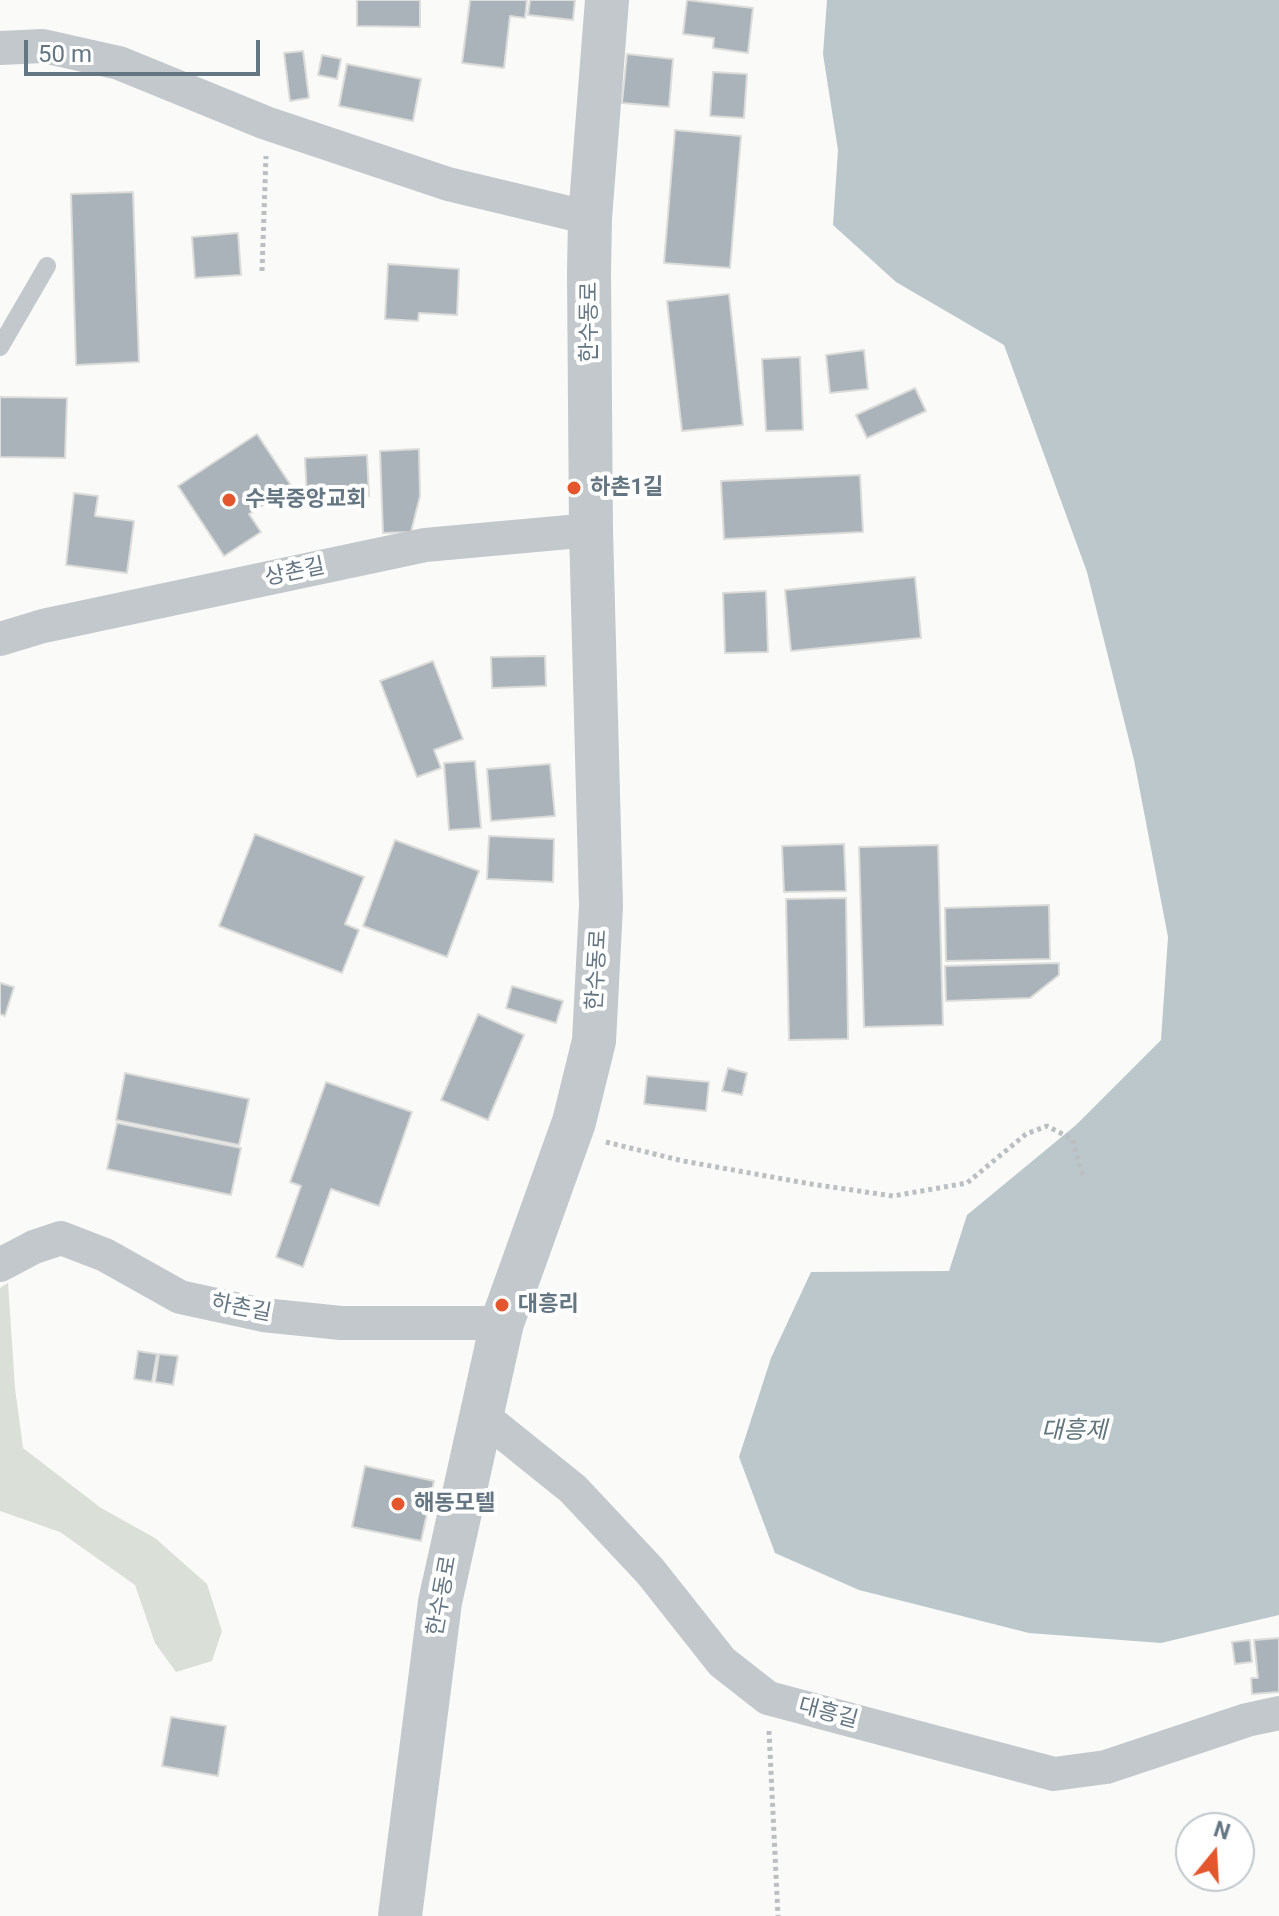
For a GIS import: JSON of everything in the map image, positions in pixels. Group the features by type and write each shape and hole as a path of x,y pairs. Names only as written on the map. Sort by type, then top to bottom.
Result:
{"street":[{"name":"한수동로","path":"400,1916 440,1602 481,1415 502,1323 570,1133 594,1041 601,906 591,530 590,218 607,0"},
{"path":"0,48 43,46 119,63 266,123 448,184 590,218"},
{"name":"상촌길","path":"1,638 43,626 425,545 591,530"},
{"name":"하촌길","path":"0,1265 34,1247 61,1238 105,1255 180,1297 263,1315 341,1323 502,1323"},
{"name":"대흥길","path":"481,1415 573,1489 650,1571 722,1662 768,1698 1054,1774 1106,1767 1247,1720 1279,1713"}],"lane":[{"path":"0,347 47,266"}],"path":[{"path":"262,271 266,123"},
{"path":"570,1133 683,1161 893,1196 967,1183 1026,1134 1047,1126 1072,1139 1083,1176"},
{"path":"768,1698 778,1916"}],"shaded area":[{"path":"8,1283 15,1388 23,1448 101,1508 155,1538 207,1584 222,1631 212,1661 176,1672 155,1643 135,1585 60,1532 0,1511 0,1288"}],"water":[{"name":"대흥제","path":"827,0 1279,0 1279,1615 1161,1643 1029,1633 859,1590 775,1553 739,1457 771,1358 811,1272 949,1271 967,1215 1076,1125 1161,1040 1168,937 1134,760 1087,572 1004,345 896,282 833,225 838,150 823,54"}],"building":[{"path":"357,0 420,0 420,27 357,26"},
{"path":"470,0 527,0 525,18 510,16 504,68 462,63"},
{"path":"530,0 575,0 573,20 528,15"},
{"path":"687,0 753,8 748,53 713,48 714,38 683,34"},
{"path":"303,51 309,98 290,101 284,53"},
{"path":"627,54 673,59 669,107 622,103"},
{"path":"322,55 341,59 337,79 318,75"},
{"path":"347,64 421,79 413,121 339,106"},
{"path":"713,72 747,74 744,118 710,116"},
{"path":"675,130 741,136 730,268 664,263"},
{"path":"133,192 139,362 76,365 71,194"},
{"path":"238,233 241,275 195,278 192,237"},
{"path":"388,264 459,269 457,315 419,313 418,321 385,319"},
{"path":"729,294 743,425 682,431 667,301"},
{"path":"864,350 868,389 830,393 826,355"},
{"path":"800,357 803,430 766,431 762,359"},
{"path":"915,388 926,411 867,438 856,415"},
{"path":"0,397 67,398 65,458 0,457"},
{"name":"수북중앙교회","path":"257,434 292,487 249,514 261,532 224,556 178,486"},
{"path":"419,449 420,496 411,532 383,533 380,451"},
{"path":"367,455 369,496 307,499 305,458"},
{"path":"860,475 863,532 724,539 721,481"},
{"path":"74,493 98,496 95,516 134,521 127,573 66,565"},
{"path":"915,577 921,638 791,651 785,590"},
{"path":"766,591 768,652 725,653 723,593"},
{"path":"545,656 546,686 492,688 491,657"},
{"path":"433,661 463,739 434,750 441,768 417,777 380,681"},
{"path":"475,761 481,828 449,830 444,763"},
{"path":"550,764 555,816 491,821 487,769"},
{"path":"255,834 364,877 345,924 359,930 342,973 219,926"},
{"path":"489,836 554,839 553,882 487,879"},
{"path":"395,840 479,871 447,957 363,926"},
{"path":"844,844 846,891 784,892 782,846"},
{"path":"938,845 943,1025 864,1027 859,847"},
{"path":"846,898 848,1039 789,1040 786,899"},
{"path":"1049,905 1050,959 946,961 945,908"},
{"path":"1059,963 1059,975 1030,998 946,1001 945,966"},
{"path":"0,983 14,987 5,1016 0,1014"},
{"path":"512,986 563,1001 556,1023 506,1008"},
{"path":"478,1014 524,1035 488,1120 441,1100"},
{"path":"728,1068 747,1073 742,1095 722,1091"},
{"path":"125,1073 249,1099 239,1145 116,1120"},
{"path":"647,1076 709,1082 706,1111 644,1104"},
{"path":"326,1082 412,1112 379,1206 331,1189 303,1267 276,1257 301,1186 290,1182"},
{"path":"117,1123 241,1148 231,1195 107,1169"},
{"path":"138,1351 157,1354 152,1382 134,1379"},
{"path":"159,1354 178,1356 173,1385 155,1382"},
{"path":"365,1466 434,1481 421,1541 352,1527"},
{"path":"1279,1638 1279,1692 1252,1694 1251,1678 1258,1678 1254,1640"},
{"path":"1250,1640 1252,1662 1235,1664 1232,1642"},
{"path":"171,1717 226,1726 218,1776 162,1766"}],"place":[{"name":"하촌1길","path":"574,488"},
{"name":"수북중앙교회","path":"229,500"},
{"name":"대흥리","path":"502,1305"},
{"name":"해동모텔","path":"398,1504"}]}
